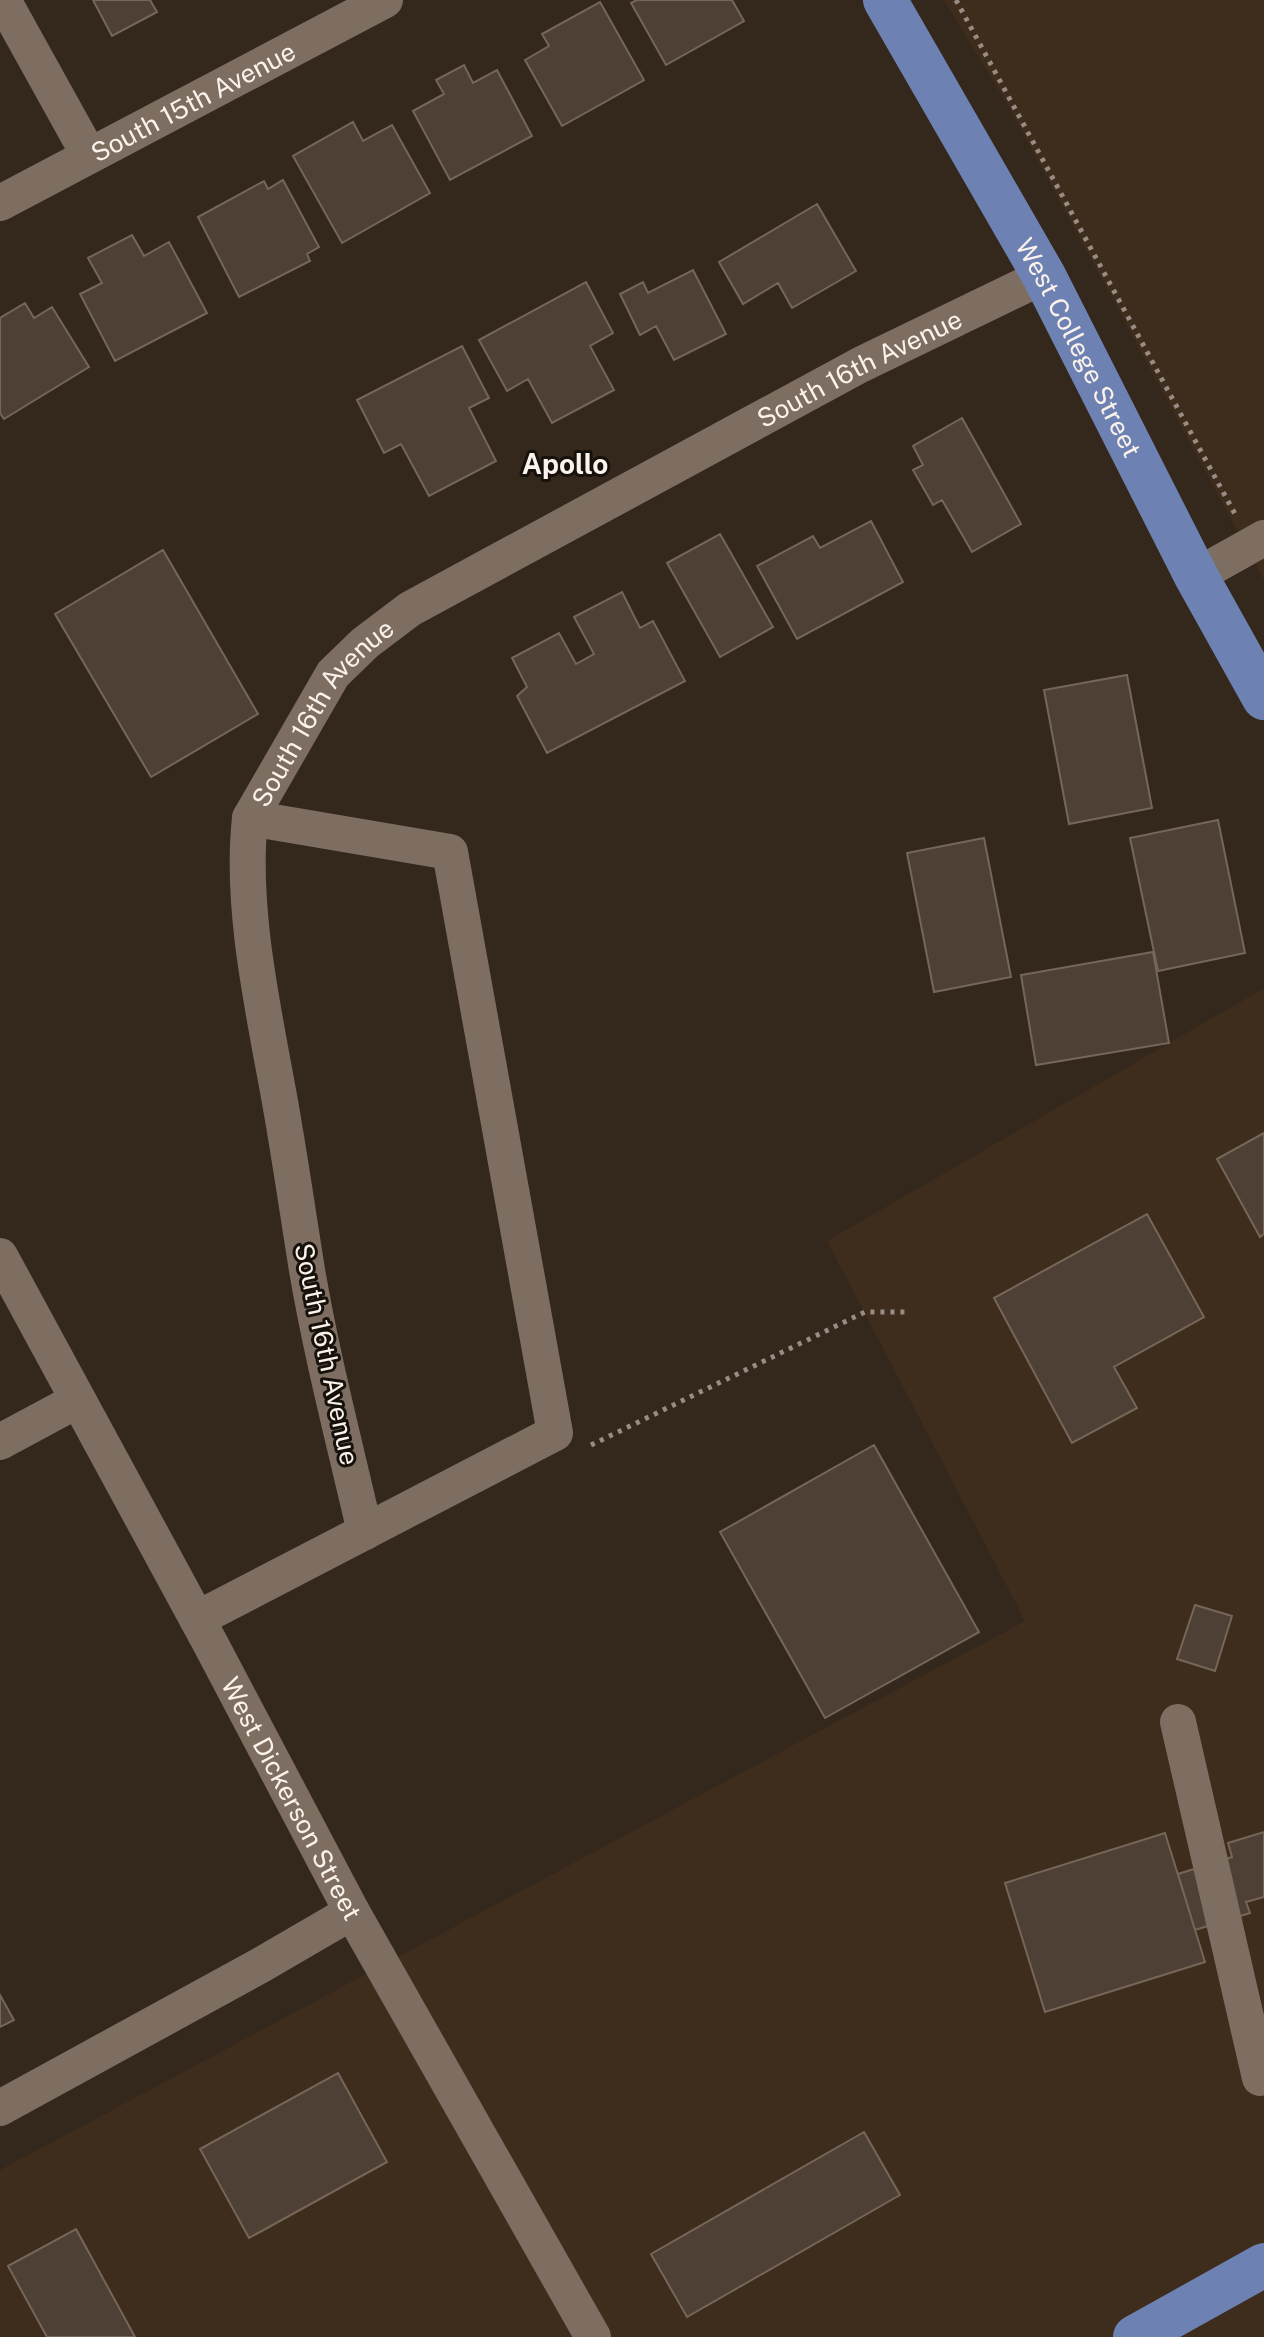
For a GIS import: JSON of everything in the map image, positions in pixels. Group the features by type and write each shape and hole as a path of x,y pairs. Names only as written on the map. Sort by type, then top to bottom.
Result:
{"main road":[{"name":"West College Street","path":"885,0 1044,276 1196,576 1264,698"},
{"path":"1135,2337 1264,2265"}],"street":[{"path":"3,0 89,155"},
{"name":"South 15th Avenue","path":"0,203 385,0"},
{"name":"South 16th Avenue","path":"365,1532 307,1271 258,973 247,842 250,818 333,674 365,643 410,609 860,365 1044,276"},
{"path":"1196,576 1258,542"},
{"path":"197,1619 555,1433 450,852 250,818"},
{"name":"West Dickerson Street","path":"0,1256 352,1912 593,2337"},
{"path":"0,1442 78,1400"},
{"path":"1178,1722 1260,2078"},
{"path":"0,2108 352,1912"}],"path":[{"path":"956,0 1258,542"}],"shaded area":[{"path":"944,0 1264,0 1264,580 1009,107"},
{"path":"1264,988 1264,2337 0,2337 0,2170 1025,1621 827,1241"}],"building":[{"path":"93,0 150,0 157,12 112,36"},
{"path":"637,0 732,0 744,21 666,65 631,3"},
{"path":"600,2 644,80 562,126 525,60 549,46 542,34"},
{"path":"464,65 473,83 497,70 532,136 450,180 413,111 444,94 436,80"},
{"path":"353,122 363,141 392,125 430,193 342,243 293,156"},
{"path":"283,180 319,247 307,254 310,261 239,297 198,217 264,181 268,189"},
{"path":"817,204 856,271 792,308 778,283 743,304 719,262"},
{"path":"132,235 144,256 169,242 207,313 115,361 80,294 102,283 88,258"},
{"path":"693,270 726,334 674,360 656,326 640,335 620,294 643,282 648,293"},
{"path":"586,282 613,333 590,346 614,390 552,423 528,379 507,391 479,340"},
{"path":"25,303 34,318 52,307 89,367 4,419 0,413 0,318"},
{"path":"462,346 489,398 469,408 496,461 429,496 401,444 384,453 357,400"},
{"path":"962,418 1021,524 972,552 942,500 933,505 913,470 923,465 913,446"},
{"path":"871,521 903,582 797,639 757,566 813,536 820,548"},
{"path":"720,534 773,627 720,657 667,563"},
{"path":"163,550 258,714 151,777 55,614"},
{"path":"622,592 640,628 653,621 685,681 547,753 517,696 527,687 512,658 559,633 576,664 594,654 574,617"},
{"path":"1127,675 1152,808 1069,824 1044,690"},
{"path":"1218,820 1245,953 1158,971 1130,838"},
{"path":"984,838 1011,977 934,992 907,853"},
{"path":"1153,952 1169,1043 1036,1065 1021,975"},
{"path":"1264,1133 1264,1234 1260,1237 1217,1159"},
{"path":"1147,1214 1204,1317 1114,1367 1137,1408 1072,1443 994,1298"},
{"path":"874,1445 979,1632 825,1718 720,1532"},
{"path":"1195,1605 1232,1616 1215,1671 1177,1659"},
{"path":"1264,1832 1264,1897 1246,1902 1250,1913 1195,1930 1178,1874 1232,1857 1228,1843"},
{"path":"1165,1833 1205,1962 1045,2012 1005,1883"},
{"path":"0,1995 14,2020 0,2027"},
{"path":"338,2073 387,2162 249,2238 200,2149"},
{"path":"864,2132 900,2195 687,2317 651,2254"},
{"path":"76,2229 135,2337 47,2337 8,2266"}],"district":[{"name":"Apollo","path":"565,463"}]}
